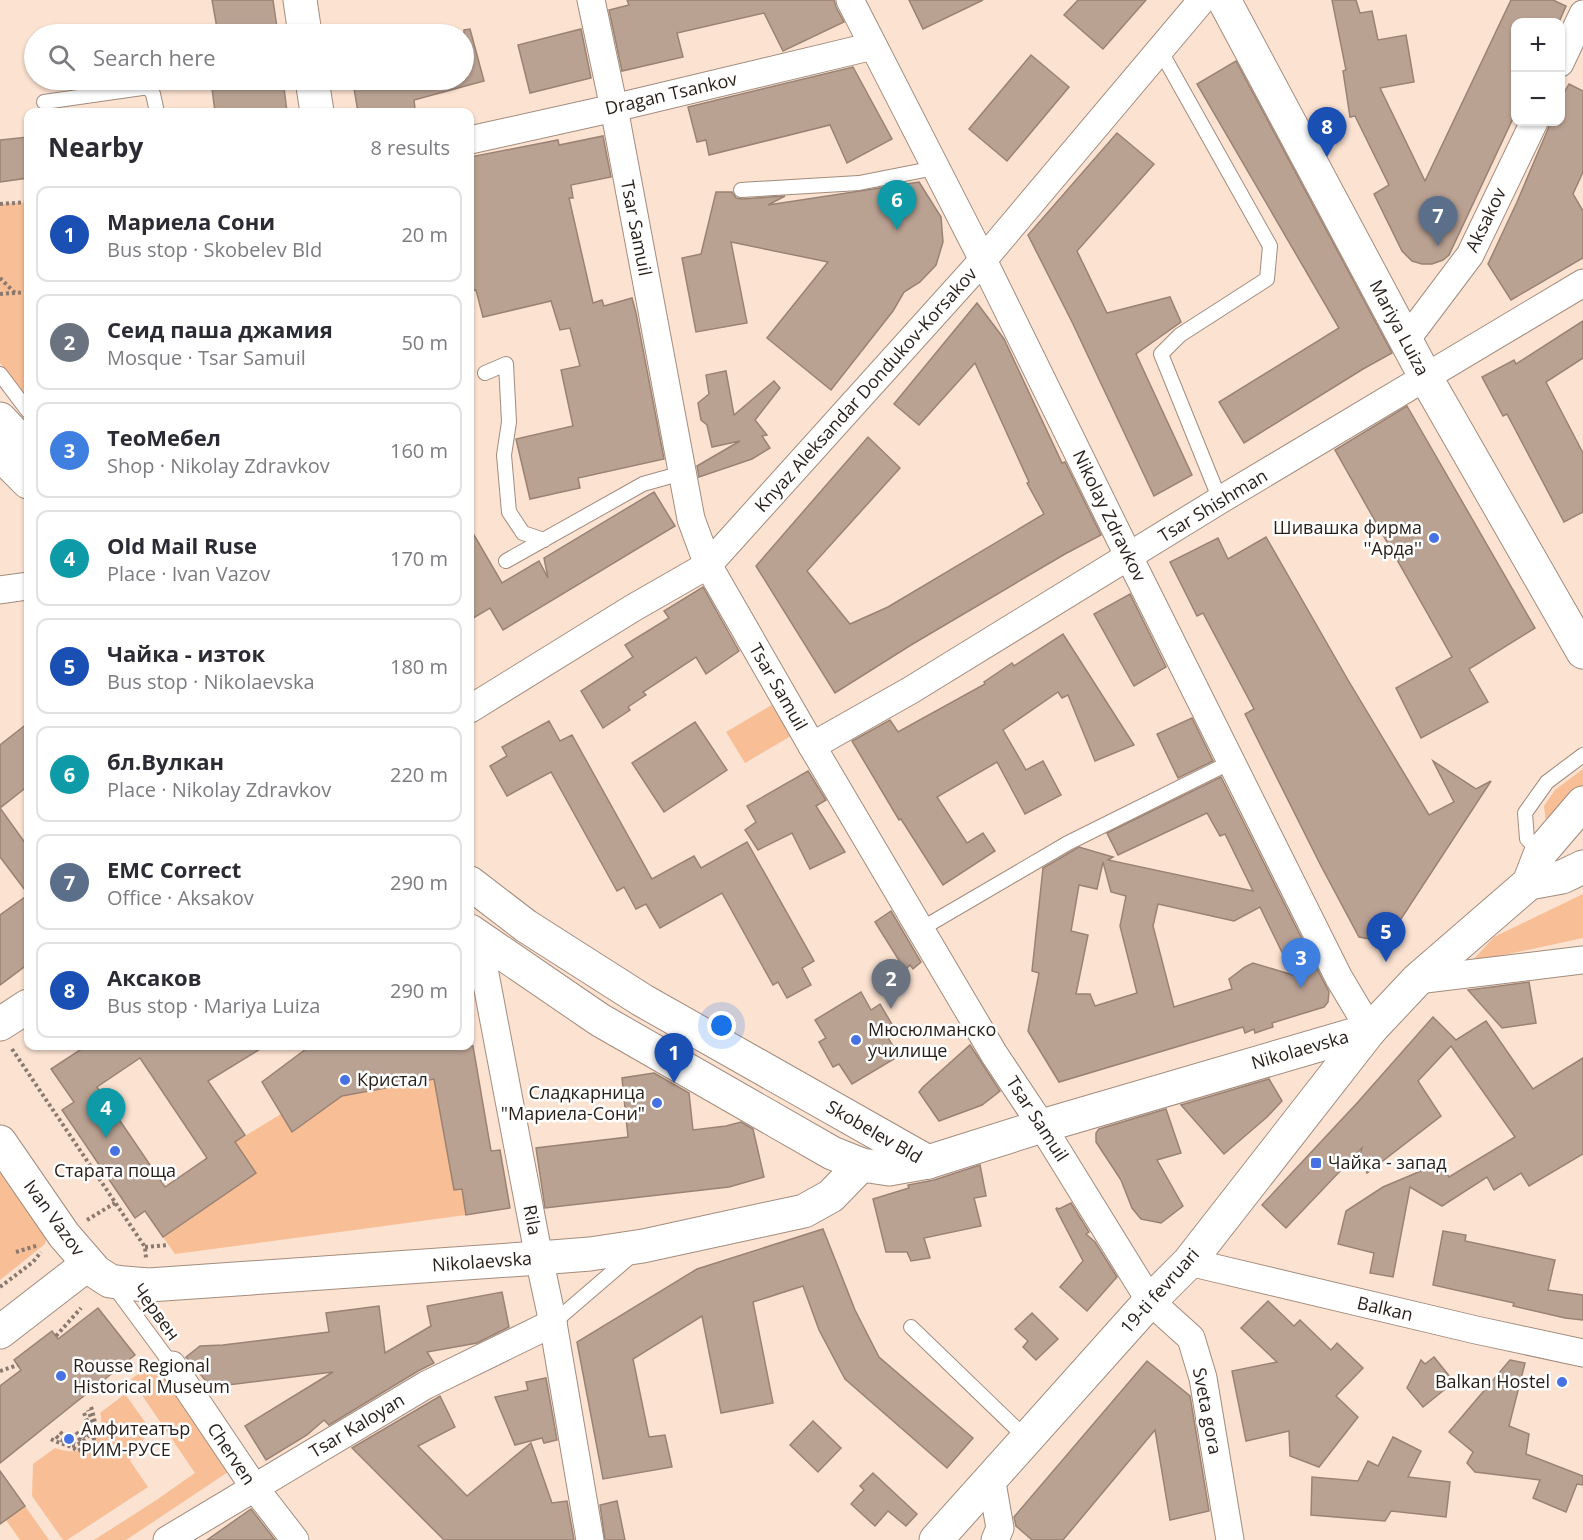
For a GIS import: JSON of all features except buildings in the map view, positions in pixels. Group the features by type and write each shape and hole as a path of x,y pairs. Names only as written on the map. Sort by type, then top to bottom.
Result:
{"main road":[{"path":"300,0 304,24"},
{"name":"Mariya Luiza","path":"1224,0 1426,378 1583,652"},
{"path":"313,90 316,108"},
{"path":"0,419 24,445"},
{"path":"0,454 24,478"},
{"name":"Nikolaevska","path":"928,1162 1042,1126 1370,1030 1416,980 1529,883 1541,852 1583,803"},
{"path":"1529,883 1562,877 1583,867"},
{"name":"Skobelev Bld","path":"474,886 526,926 642,1000 928,1162"},
{"name":"Skobelev Bld","path":"474,944 600,1020 832,1153 861,1165 889,1168 928,1162"},
{"path":"4,1033 24,1010"},
{"name":"19-ti fevruari","path":"936,1540 1150,1301 1189,1262 1370,1030"},
{"name":"Ivan Vazov","path":"0,1142 64,1234 99,1272"},
{"name":"Nikolaevska","path":"99,1272 124,1283 164,1285 590,1254 643,1246 804,1211 831,1196 861,1165"},
{"path":"0,1332 99,1272"}],"street":[{"name":"Tsar Samuil","path":"591,0 614,108 691,519 708,565 994,1054 1042,1126 1150,1301"},
{"name":"Nikolay Zdravkov","path":"850,0 983,260 1339,978 1370,1030"},
{"name":"Knyaz Aleksandar Dondukov-Korsakov","path":"474,707 633,608 708,565 983,260 1202,0"},
{"path":"1565,52 1583,14"},
{"name":"Dragan Tsankov","path":"474,139 873,46"},
{"name":"Aksakov","path":"1406,340 1470,255 1532,126"},
{"name":"Tsar Shishman","path":"812,746 911,690 1220,500 1583,283"},
{"path":"0,590 24,587"},
{"name":"Rila","path":"474,944 553,1323 590,1540"},
{"path":"1416,980 1583,960"},
{"name":"Balkan","path":"1189,1262 1583,1353"},
{"name":"Sveta gora","path":"1150,1301 1191,1338 1203,1378 1230,1540"},
{"name":"Tsar Kaloyan","path":"167,1540 426,1385 553,1323"},
{"name":"Cherven","path":"172,1365 254,1487 295,1540"},
{"path":"991,1477 1000,1528 995,1540"}],"lane":[{"path":"1160,50 1270,246 1267,279 1180,335 1161,354 1220,500"},
{"path":"44,102 113,90"},
{"path":"150,90 156,108"},
{"path":"741,190 859,183 935,168"},
{"path":"485,373 506,364 509,422 504,455 509,512 523,533 544,540"},
{"path":"0,374 24,406"},
{"path":"506,561 643,483 682,473"},
{"path":"1541,852 1527,839 1525,813 1547,782 1583,755"},
{"path":"921,929 1068,843 1231,762"},
{"path":"553,1323 643,1246"},
{"name":"Червен","path":"99,1272 172,1365"},
{"path":"911,1327 1027,1439"}],"path":[{"path":"0,204 24,202"},
{"path":"0,278 16,293"},
{"path":"0,294 24,292"},
{"path":"4,1033 145,1247 168,1245"},
{"path":"56,1336 83,1306"},
{"path":"0,1371 18,1365"},
{"path":"71,1446 78,1451 88,1446 94,1439 86,1424 88,1410"},
{"path":"56,1435 66,1446 77,1445 95,1425 95,1417 88,1410"},
{"path":"88,1410 93,1423 89,1433"},
{"path":"95,1425 99,1430"},
{"path":"76,1432 88,1446"},
{"path":"56,1435 66,1442 83,1439"},
{"path":"56,1435 69,1437"}],"shaded area":[{"path":"24,202 24,394 0,363 0,204"},
{"path":"782,699 801,730 745,763 726,732"},
{"path":"1583,769 1583,793 1547,829 1544,806 1555,790"},
{"path":"1583,894 1583,938 1471,962 1494,937"},
{"path":"434,1079 454,1190 462,1189 466,1215 175,1254 163,1237 256,1173 235,1142 281,1114 292,1132 342,1096"},
{"path":"0,1165 47,1233 45,1244 0,1280"},
{"path":"155,1363 228,1472 126,1540 94,1540 195,1473 131,1379"},
{"path":"125,1394 150,1429 130,1461 148,1487 67,1540 63,1540 32,1496 33,1464 55,1448 75,1451 88,1445 100,1428 100,1413"},
{"path":"25,1506 49,1540 20,1540 6,1520"}],"place":[{"name":"Аксаков","path":"1327,157"},
{"name":"бл.Вулкан","path":"897,230"},
{"name":"EMC Correct","path":"1438,246"},
{"name":"Шивашка фирма ''Арда''","path":"1434,538"},
{"name":"Чайка - изток","path":"1386,962"},
{"name":"ТеоМебел","path":"1301,988"},
{"name":"Сеид паша джамия","path":"891,1009"},
{"name":"Мюсюлманско училище","path":"856,1040"},
{"name":"Кристал","path":"345,1080"},
{"name":"Мариела Сони","path":"674,1083"},
{"name":"Сладкарница \"Мариела-Сони\"","path":"657,1103"},
{"name":"Old Mail Ruse","path":"106,1138"},
{"name":"Старата поща","path":"115,1151"},
{"name":"Чайка - запад","path":"1316,1163"},
{"name":"Rousse Regional Historical Museum","path":"61,1376"},
{"name":"Balkan Hostel","path":"1562,1382"},
{"name":"Амфитеатър РИМ-РУСЕ","path":"69,1439"}]}
